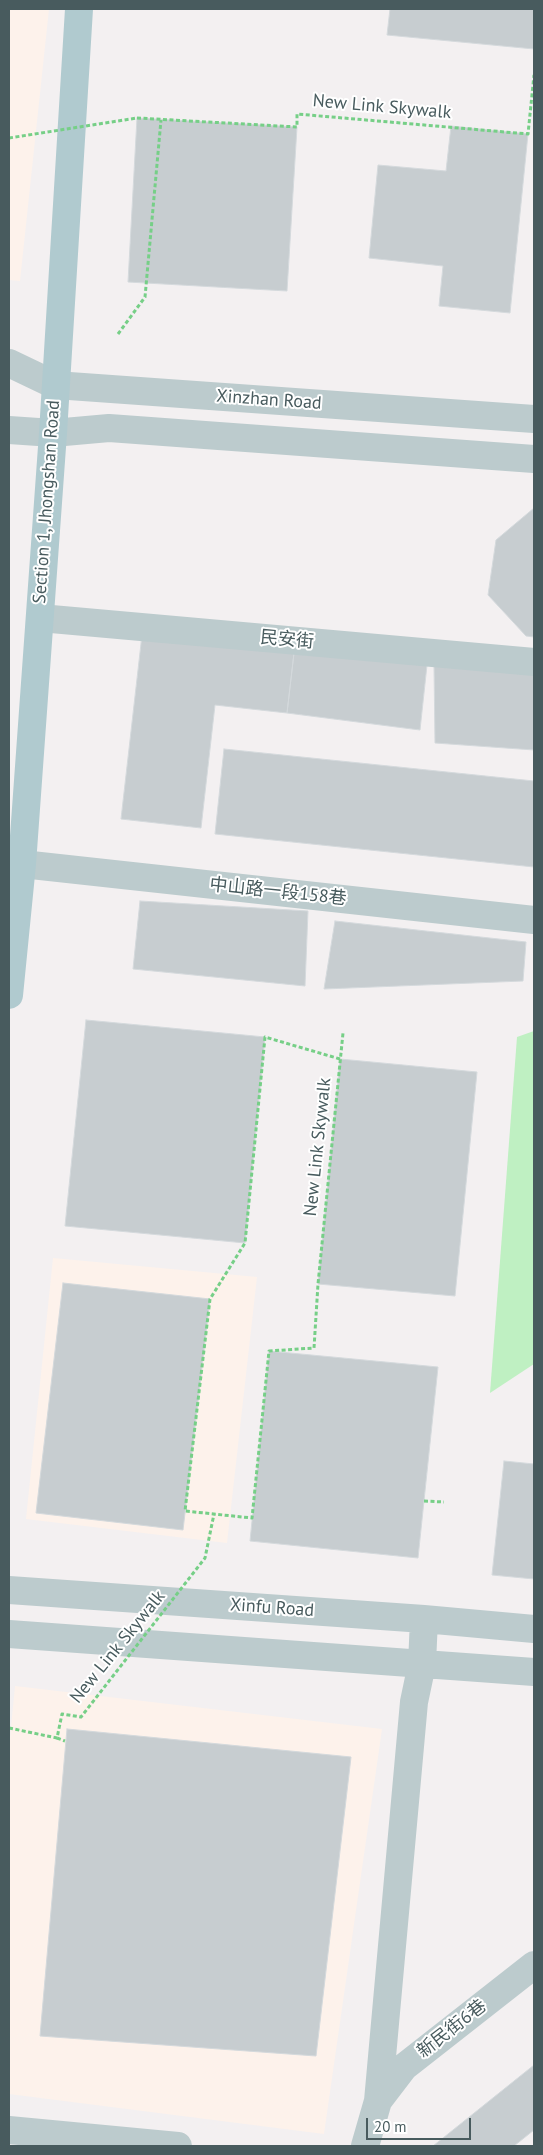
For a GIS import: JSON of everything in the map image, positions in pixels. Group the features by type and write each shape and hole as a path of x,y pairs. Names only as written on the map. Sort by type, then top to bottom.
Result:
{"main road":[{"name":"Section 1, Jhongshan Road","path":"9,995 22,864 40,618 79,9"}],"street":[{"name":"Xinzhan Road","path":"9,363 55,385 534,419"},
{"path":"9,430 53,433 109,428 534,459"},
{"name":"民安街","path":"40,618 534,662"},
{"name":"中山路一段158巷","path":"22,864 534,920"},
{"name":"Xinfu Road","path":"9,1590 424,1619 534,1630"},
{"path":"365,2146 378,2101 414,1702 422,1664 424,1619"},
{"path":"9,1634 534,1672"},
{"name":"新民街6巷","path":"378,2101 404,2067 534,1965"},
{"path":"9,2130 162,2145"}],"path":[{"name":"New Link Skywalk","path":"9,138 137,118 297,127 297,114 528,134 534,75"},
{"path":"118,334 144,297 161,120"},
{"path":"340,1059 343,1033"},
{"name":"New Link Skywalk","path":"265,1037 340,1059 318,1284 314,1348 270,1351 252,1518 185,1511 210,1299 245,1243 265,1037"},
{"path":"424,1502 444,1502"},
{"name":"New Link Skywalk","path":"57,1738 62,1714 81,1717 205,1558 214,1514"},
{"path":"9,1728 66,1741"}],"shaded area":[{"path":"9,9 49,9 20,281 9,280"},
{"path":"53,1258 257,1277 227,1543 26,1519"},
{"path":"15,1686 382,1729 324,2134 9,2094 9,1748"}],"green space":[{"path":"534,1031 534,1364 490,1393 517,1037"}],"building":[{"path":"390,9 534,9 534,49 387,35"},
{"path":"137,118 297,127 287,291 128,282"},
{"path":"451,126 528,134 510,313 439,306 443,266 369,258 378,165 446,171"},
{"path":"534,508 534,637 526,636 488,595 496,540"},
{"path":"142,635 294,653 287,713 215,705 201,828 121,819"},
{"path":"294,653 427,665 420,730 287,713"},
{"path":"434,665 534,673 534,750 435,743"},
{"path":"224,749 534,781 534,867 215,834"},
{"path":"140,901 308,911 305,986 133,969"},
{"path":"335,921 526,942 523,981 324,989"},
{"path":"86,1020 265,1037 245,1243 65,1226"},
{"path":"340,1059 477,1072 455,1296 318,1284"},
{"path":"63,1283 210,1299 183,1530 36,1513"},
{"path":"269,1351 438,1367 418,1558 250,1541"},
{"path":"504,1461 534,1464 534,1579 492,1575"},
{"path":"67,1729 351,1757 316,2056 40,2036"},
{"path":"534,2065 534,2130 514,2146 433,2146"}]}
